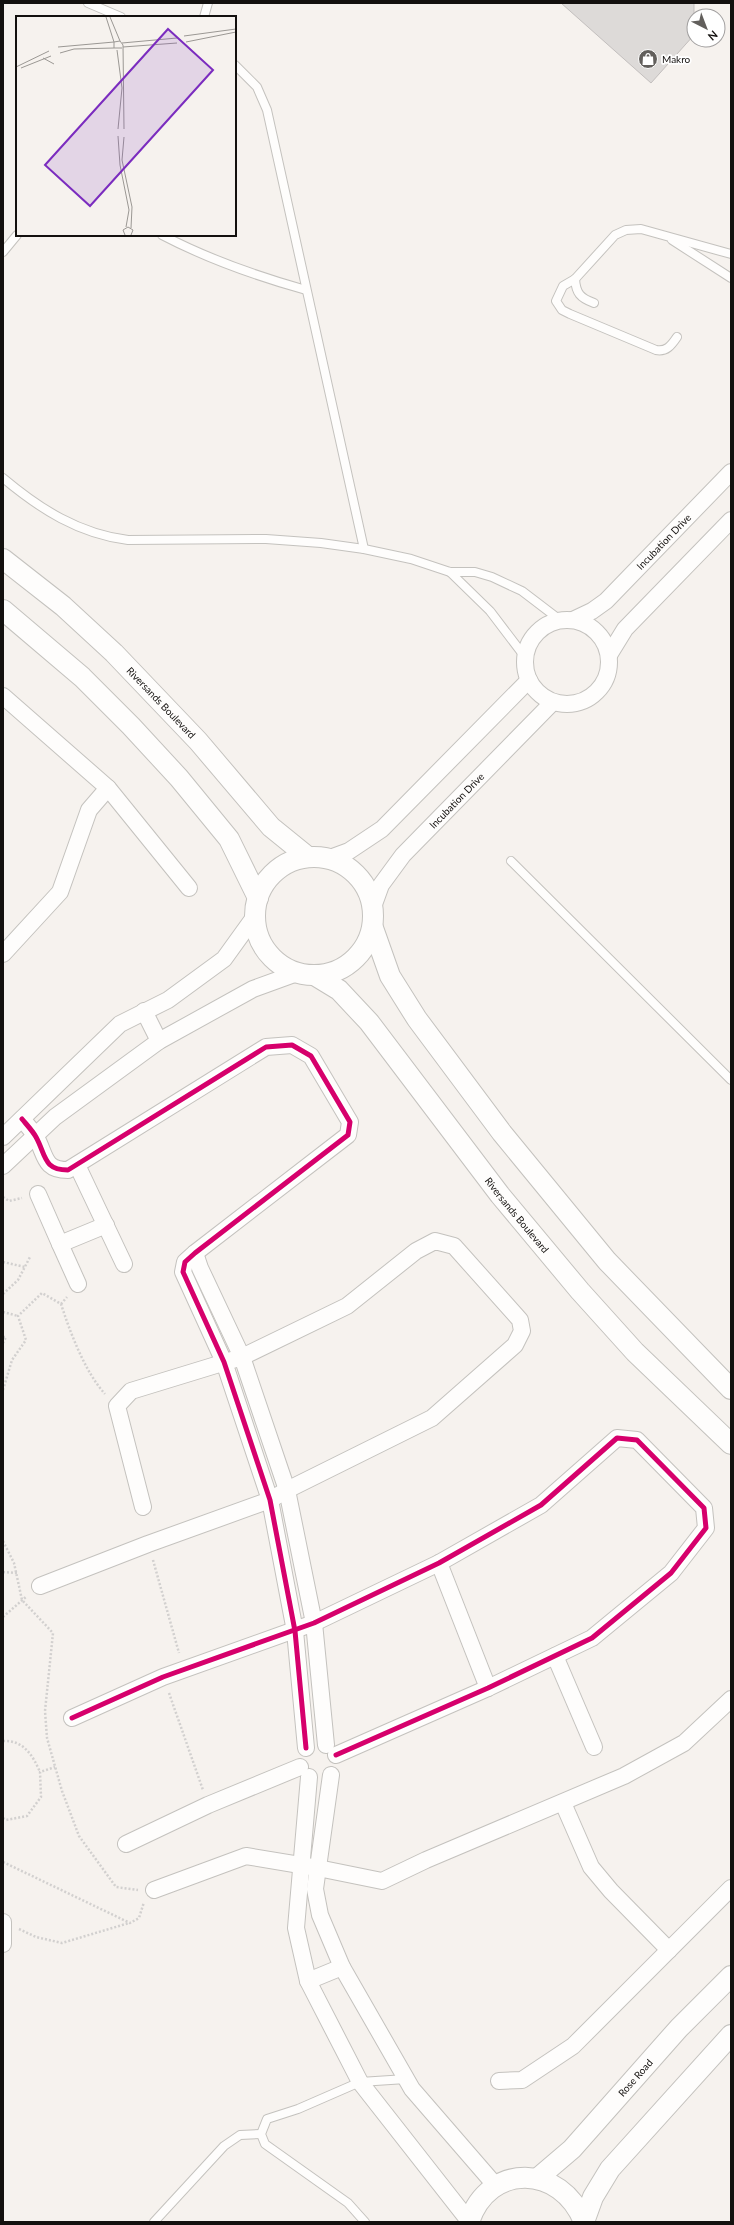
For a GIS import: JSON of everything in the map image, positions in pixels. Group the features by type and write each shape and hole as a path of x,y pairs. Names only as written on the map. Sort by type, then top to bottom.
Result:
{"street":[{"name":"Incubation Drive","path":"566,620 592,612 606,601 731,472"},
{"path":"609,654 625,629 731,520"},
{"name":"Riversands Boulevard","path":"3,559 63,606 114,653 198,741 271,826 308,857"},
{"path":"3,610 82,677 131,726 179,778 229,839 257,907 258,935 266,952 280,965 306,974"},
{"path":"566,620 586,624 597,631 605,642 609,654 609,669 604,683 595,694 582,702 568,705 553,702 540,695 529,680 525,670 525,657 529,644 536,633 547,625 566,620"},
{"path":"330,858 349,851 382,829 529,680"},
{"path":"3,696 108,788 189,888"},
{"name":"Incubation Drive","path":"373,907 382,885 403,855 553,702"},
{"path":"3,954 60,892 89,810 108,788"},
{"path":"3,1137 120,1024 168,1000 224,958 257,907 266,882 277,870 292,861 308,857 330,858 346,865 359,876 368,891 373,907 373,928 390,976 417,1019 502,1133 607,1261 731,1389"},
{"path":"3,1166 55,1117 159,1041 253,989 306,974 335,972 353,962 366,946 373,928"},
{"name":"Riversands Boulevard","path":"306,974 339,990 370,1022 491,1183 580,1291 635,1352 731,1444"},
{"path":"144,1011 159,1041"},
{"path":"22,1119 35,1135 48,1165 58,1170 68,1170 266,1047 292,1045 310,1056 350,1122 348,1135 195,1253 185,1262 183,1272 224,1362 270,1500 295,1631 306,1748"},
{"path":"77,1165 124,1264"},
{"path":"38,1194 78,1284"},
{"path":"60,1244 106,1225"},
{"path":"40,1586 148,1544 270,1500 287,1490 432,1418 515,1345 522,1331 520,1320 454,1246 435,1242 416,1251 346,1306 242,1357 131,1391 117,1406 143,1507"},
{"path":"195,1253 200,1268 242,1357 287,1490 314,1623 331,1750 336,1764 331,1775 315,1889 320,1915 342,1966 412,2089 496,2186"},
{"path":"72,1718 163,1677 314,1623 439,1563 541,1504 617,1438 637,1440 704,1508 706,1528 671,1573 592,1638 488,1688 331,1750"},
{"path":"439,1563 488,1688"},
{"path":"555,1656 594,1747"},
{"path":"150,1894 246,1856 318,1868 382,1881 426,1860 624,1776 684,1744 731,1699"},
{"path":"331,1750 319,1743 306,1748 302,1754 304,1772 296,1928 308,1981 360,2082 469,2222"},
{"path":"126,1844 208,1805 304,1772 318,1780 331,1775"},
{"path":"563,1802 591,1867 611,1891 669,1950"},
{"path":"499,2080 522,2080 574,2046 731,1888"},
{"path":"3,1922 3,1944"},
{"path":"308,1981 342,1966"},
{"name":"Rose Road","path":"538,2178 572,2149 679,2028 731,1976"},
{"path":"584,2222 593,2198 610,2169 731,2035"},
{"path":"469,2222 475,2207 484,2195 496,2186 510,2180 538,2178 553,2184 567,2193 577,2206 584,2222"}],"lane":[{"path":"88,3 119,16"},
{"path":"204,16 208,3"},
{"path":"236,66 257,87 267,110 364,549"},
{"path":"676,337 667,349 662,351 656,350 562,310 556,301 558,293 563,286 575,279 610,240 621,232 641,229 731,254"},
{"path":"3,252 16,236"},
{"path":"164,236 225,264 261,278 306,290"},
{"path":"665,236 731,278"},
{"path":"575,279 576,292 586,300 594,303"},
{"path":"3,478 25,496 72,525 106,537 128,540 266,539 322,543 364,549 411,559 450,572 475,572 508,583 566,620"},
{"path":"450,572 490,611 525,657"},
{"path":"511,861 731,1080"},
{"path":"365,2222 348,2203 265,2144 261,2134 267,2119 298,2109 360,2082 406,2079"},
{"path":"154,2222 224,2146 240,2135 261,2134"}],"path":[{"path":"3,1294 18,1280 30,1256"},
{"path":"3,1262 25,1267"},
{"path":"18,1316 42,1293 61,1304 68,1327 92,1376 98,1386 117,1406"},
{"path":"3,1312 18,1316"},
{"path":"3,1390 12,1360 26,1340 18,1316"},
{"path":"3,1337 6,1337 3,1343"},
{"path":"148,1544 184,1669"},
{"path":"3,1572 17,1574"},
{"path":"3,1617 40,1586"},
{"path":"163,1677 208,1805"},
{"path":"3,1741 19,1743 33,1756 40,1772 42,1797 27,1816 6,1820 3,1818"},
{"path":"40,1772 55,1767"},
{"path":"3,1862 130,1923"},
{"path":"3,1922 36,1936 62,1943 130,1923 139,1918 150,1894"}],"building":[{"name":"Makro","path":"561,3 694,3 694,8 686,8 686,44 651,83"}],"cycle path":[{"path":"22,1119 36,1137 46,1160 54,1167 68,1170 266,1047 292,1045 311,1056 350,1122 348,1135 195,1253 185,1262 183,1272 224,1362 270,1500 295,1631 306,1748"},
{"path":"72,1718 163,1677 314,1623 439,1563 541,1505 617,1438 637,1440 704,1508 706,1528 671,1573 592,1638 488,1688 336,1755"}],"place":[{"name":"Makro","path":"648,59"}]}
